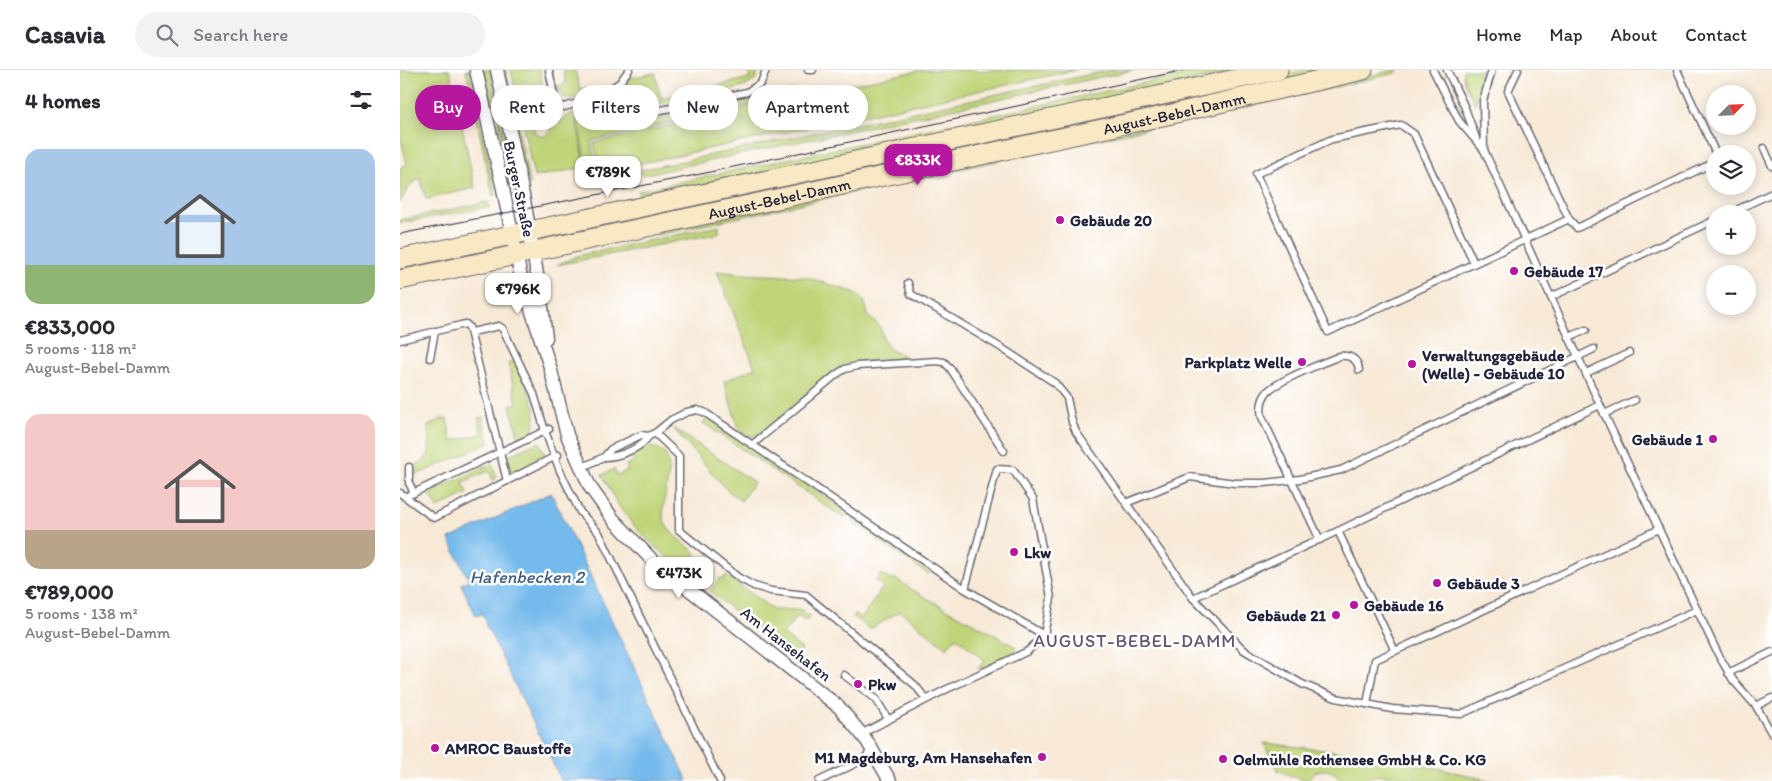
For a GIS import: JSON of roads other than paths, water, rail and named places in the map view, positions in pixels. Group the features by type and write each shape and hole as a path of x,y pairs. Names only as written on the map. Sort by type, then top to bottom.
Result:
{"main road":[{"name":"August-Bebel-Damm","path":"401,257 521,234 1278,70"},
{"name":"August-Bebel-Damm","path":"400,280 1181,112 1363,70"}],"street":[{"name":"Burger Straße","path":"476,70 521,234"},
{"name":"Burger Straße","path":"497,70 525,254"},
{"name":"Am Hansehafen","path":"521,234 567,435 581,468 601,503 644,552 683,585 830,699 861,734 890,781"},
{"name":"Am Hansehafen","path":"525,254 521,278 550,367"}],"lane":[{"path":"549,70 556,100 558,104 564,107 599,97 621,82"},
{"path":"628,70 618,90 622,102 632,111 646,114 747,92 761,83 766,70"},
{"path":"808,70 813,70"},
{"path":"1433,70 1459,121 1484,150 1604,414 1728,673 1756,706 1772,734"},
{"path":"1447,70 1465,108 1478,144"},
{"path":"1484,150 1483,100 1492,70"},
{"path":"1518,70 1508,91 1569,219 1578,228 1706,166"},
{"path":"1677,70 1712,145"},
{"path":"1474,263 1414,134 1401,125 1332,139 1256,174 1328,332 1569,219"},
{"path":"1764,148 1772,166"},
{"path":"1747,205 1772,193"},
{"path":"1551,298 1706,224"},
{"path":"908,283 911,294 1027,363 1060,387 1068,400 1076,432 1193,598 1244,650 1302,684 1336,698 1392,709 1460,714 1697,610"},
{"path":"400,340 465,324 469,327 472,332 508,481"},
{"path":"472,332 498,326 503,328 534,394 580,512 599,533 720,781"},
{"path":"1570,338 1586,330"},
{"path":"430,358 435,331"},
{"path":"1126,503 1190,477 1235,483 1265,483 1292,480 1341,470 1594,348"},
{"path":"1586,372 1629,352"},
{"path":"1320,540 1261,415 1261,405 1265,396 1277,385 1340,356 1353,358 1359,370"},
{"path":"753,444 845,369 857,366 932,361 944,362 950,368 1004,451"},
{"path":"1604,414 1635,400"},
{"path":"1193,598 1320,540 1600,405"},
{"path":"581,468 604,457 615,456 644,442 671,420 687,412 697,410 710,416 753,444 965,589 1044,636"},
{"path":"403,495 414,492 547,430"},
{"path":"652,434 679,456 680,530 739,578 754,586 771,591 806,595 915,685 926,699"},
{"path":"403,495 434,518 557,456"},
{"path":"409,467 409,483 414,492"},
{"path":"861,734 926,699 1028,651 1044,636 1051,598 1033,499 1013,470 997,469 965,589"},
{"path":"1367,704 1375,660 1658,529"},
{"path":"1338,531 1395,651"},
{"path":"1728,673 1772,652"},
{"path":"844,675 876,699 888,719"},
{"path":"1756,706 1772,698"},
{"path":"819,781 863,760 872,750"}],"water":[{"name":"Hafenbecken 2","path":"551,493 688,781 561,780 482,614 476,616 461,584 469,580 449,539"}],"tram line":[{"path":"400,234 696,175 1185,70"}],"place":[{"name":"Gebäude 20","path":"1060,220"},
{"name":"Gebäude 17","path":"1514,271"},
{"name":"Parkplatz Welle","path":"1302,362"},
{"name":"Verwaltungsgebäude (Welle) - Gebäude 10","path":"1412,364"},
{"name":"Gebäude 1","path":"1713,439"},
{"name":"Lkw","path":"1014,552"},
{"name":"Gebäude 3","path":"1437,583"},
{"name":"Gebäude 16","path":"1354,605"},
{"name":"Gebäude 21","path":"1336,615"},
{"name":"Pkw","path":"858,684"},
{"name":"AMROC Baustoffe","path":"435,748"},
{"name":"M1 Magdeburg, Am Hansehafen","path":"1042,757"},
{"name":"Oelmühle Rothensee GmbH & Co. KG","path":"1223,759"}],"district":[{"name":"AUGUST-BEBEL-DAMM","path":"1135,641"}]}
